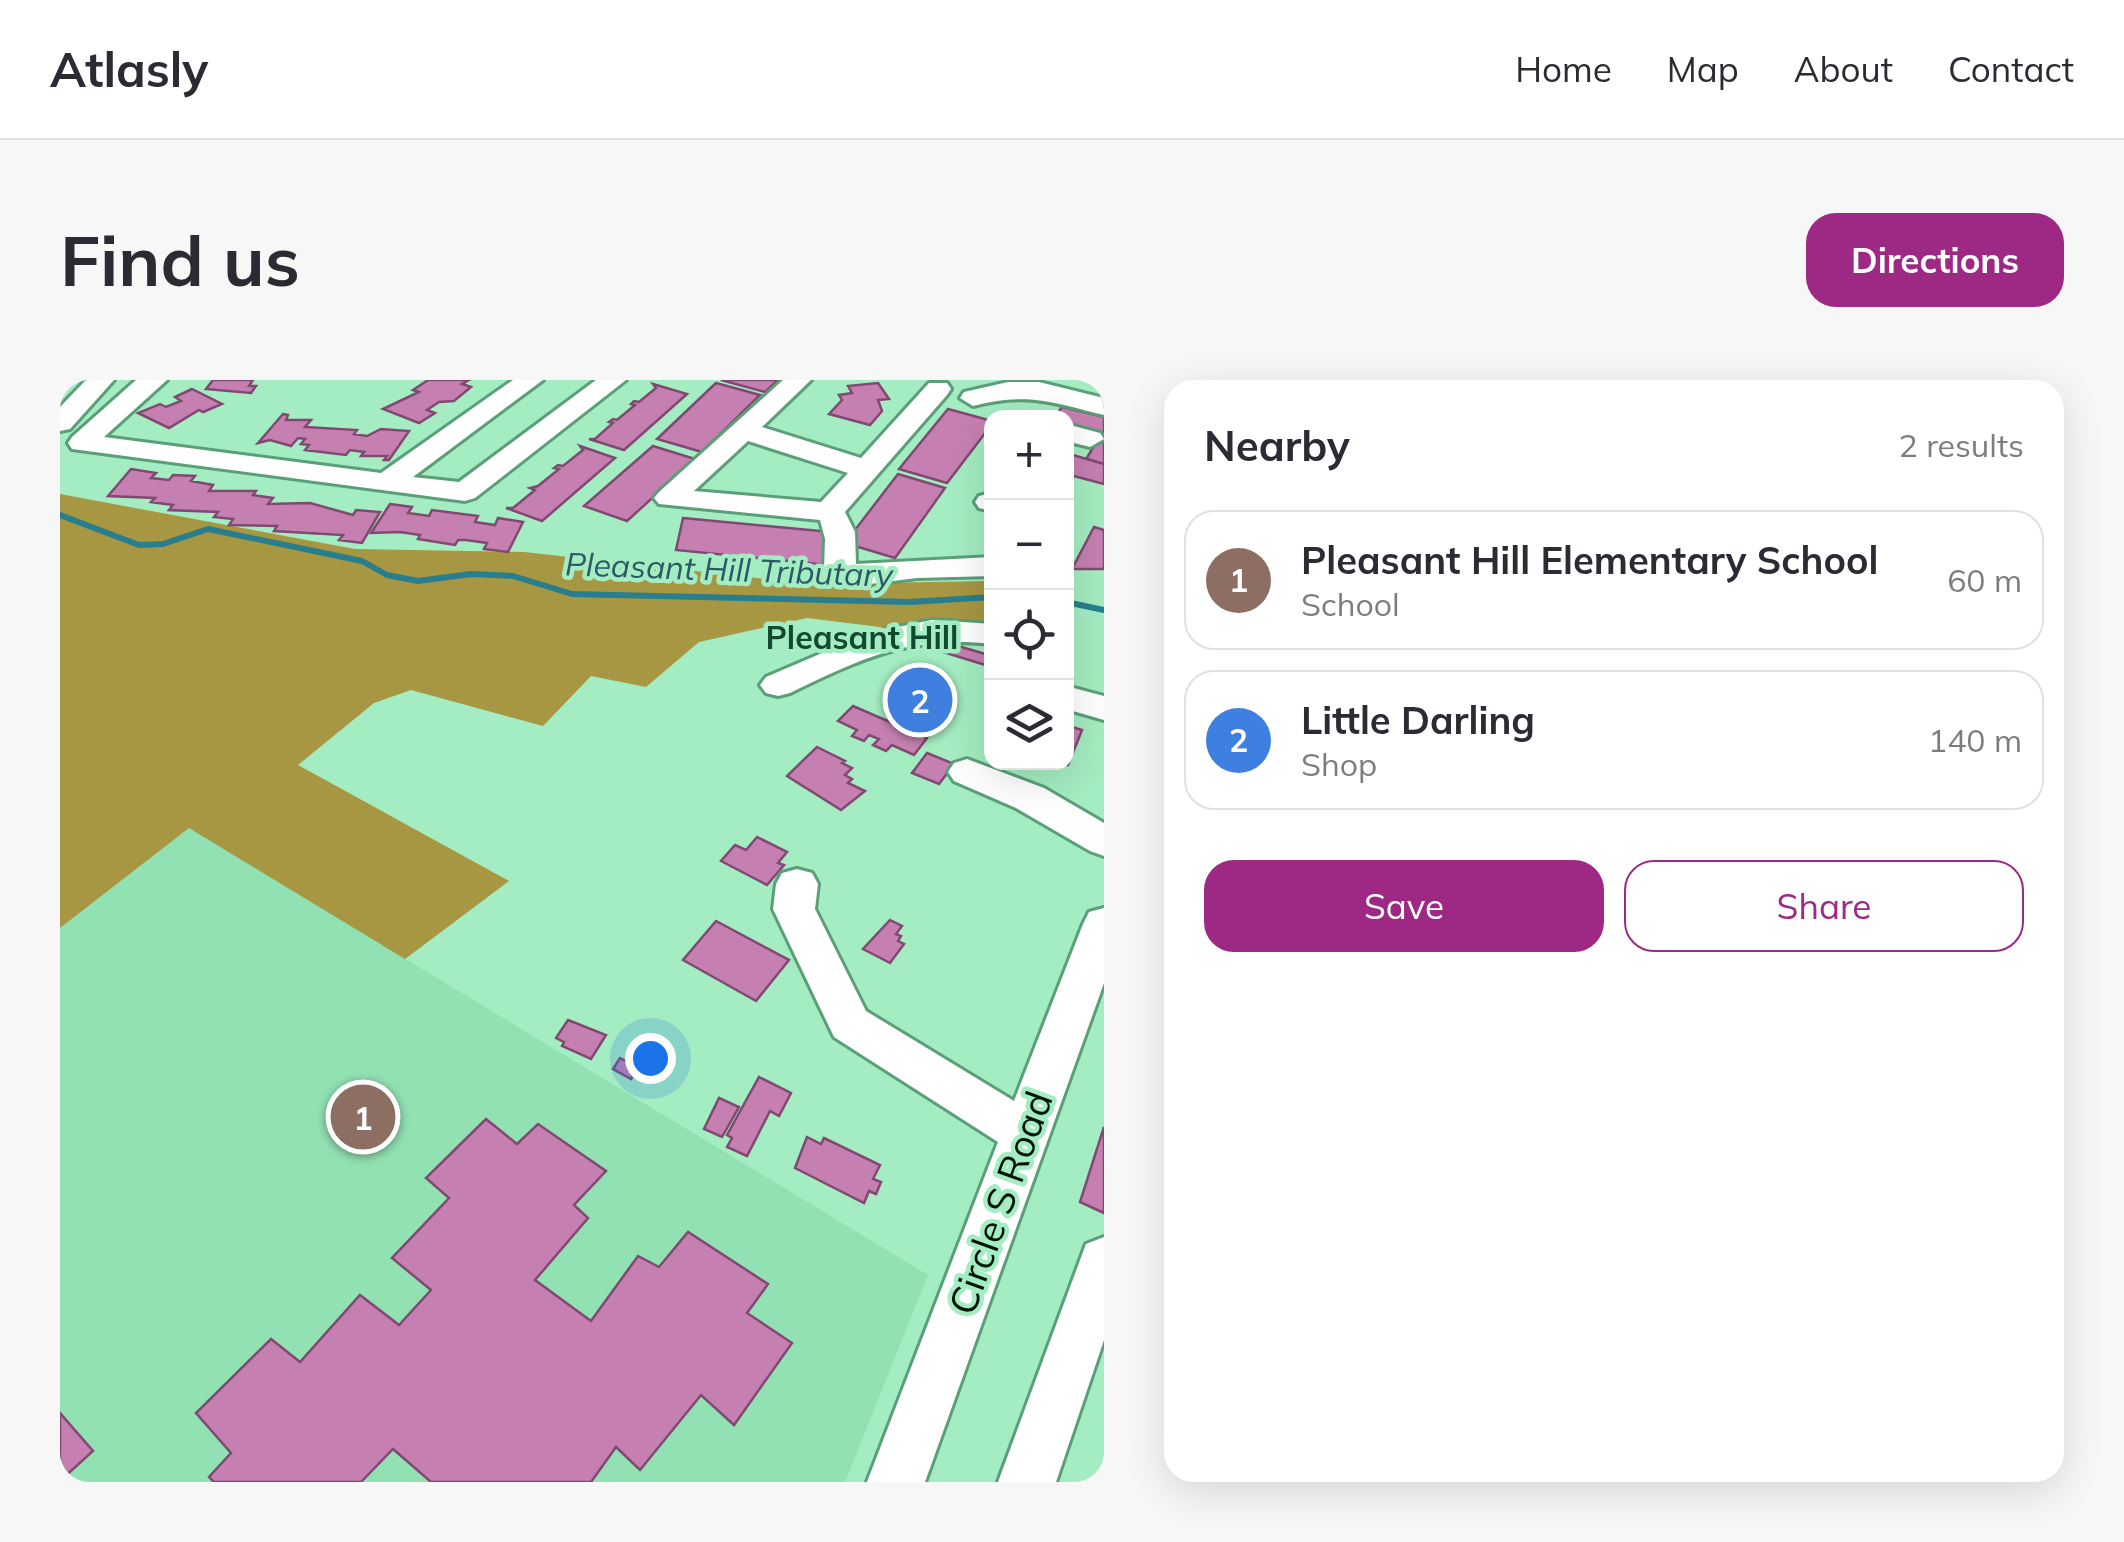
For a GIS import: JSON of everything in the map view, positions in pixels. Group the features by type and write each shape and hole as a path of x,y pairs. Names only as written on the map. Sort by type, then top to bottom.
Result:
{"street":[{"path":"387,482 530,380"},
{"path":"71,443 465,492 612,380"},
{"path":"798,380 669,498 829,512 838,522 842,536 840,569 854,576 918,568 984,566"},
{"path":"60,423 98,383 146,386"},
{"path":"829,512 866,469 924,384 995,401 1021,394 1037,384"},
{"path":"1037,384 1104,407"},
{"path":"1029,410 1037,384"},
{"path":"71,443 146,386"},
{"path":"743,430 866,469"},
{"path":"778,685 877,638 950,626 984,632"},
{"path":"1074,699 1104,708"},
{"path":"968,772 1030,798 1104,841"},
{"path":"798,884 794,910 850,1024 1027,1134"},
{"name":"Circle S Road","path":"896,1482 1104,924"},
{"path":"1027,1482 1104,1262"}],"shaded area":[{"path":"60,494 355,549 524,552 812,584 984,581 984,620 959,632 904,630 807,618 699,642 646,687 591,676 543,726 411,690 374,703 298,765 509,881 405,959 189,828 60,928"},
{"path":"189,828 928,1275 845,1482 60,1482 60,928"}],"building":[{"path":"213,380 253,380 249,386 256,386 251,393 206,389"},
{"path":"428,380 469,380 462,384 471,387 454,401 439,402 427,410 435,413 419,423 383,409 419,392 413,390"},
{"path":"721,380 778,380 765,392"},
{"path":"716,383 760,395 702,452 657,439"},
{"path":"878,383 889,399 878,400 882,411 870,425 829,414 842,400 839,395 852,393 848,386"},
{"path":"653,384 687,394 624,450 589,439 595,439 613,423 609,422 635,405 631,404 634,401 639,402 656,388"},
{"path":"192,389 222,404 199,410 169,428 138,413 181,401 175,397"},
{"path":"1062,407 1104,417 1104,464 1086,459 1101,435 1074,428 1074,410 1060,410"},
{"path":"948,409 984,419 984,434 947,483 899,469"},
{"path":"283,414 288,415 286,420 311,420 305,427 357,430 354,434 367,436 381,429 409,431 389,460 384,460 387,456 361,456 364,452 350,450 346,455 305,450 309,445 301,444 305,439 298,438 291,446 270,440 258,443"},
{"path":"580,446 615,458 542,521 506,508 513,508 535,490 530,488 559,469 554,468 563,466 583,450"},
{"path":"653,446 695,459 627,521 584,506"},
{"path":"1074,455 1104,464 1104,484 1074,476"},
{"path":"131,469 156,473 151,478 169,480 173,475 195,476 191,481 213,485 209,491 256,491 253,495 273,498 268,504 310,503 353,515 356,510 380,512 362,543 339,540 343,535 274,531 277,526 229,525 233,519 214,517 218,512 169,510 173,505 151,502 155,498 108,496"},
{"path":"898,474 945,488 895,558 845,543"},
{"path":"390,504 412,507 408,513 429,516 432,510 478,516 475,522 495,525 498,518 523,522 508,552 484,549 487,543 466,540 458,540 455,545 400,532 371,533"},
{"path":"683,518 830,532 828,565 676,550"},
{"path":"1094,527 1104,530 1104,569 1074,569"},
{"path":"948,643 984,654 984,665 943,652"},
{"path":"853,706 927,738 914,755 892,745 886,751 873,745 879,739 869,735 864,741 852,736 857,730 838,721"},
{"path":"1074,728 1082,730 1074,750"},
{"path":"817,747 845,761 842,763 852,768 845,775 852,779 848,783 865,791 841,810 787,776"},
{"path":"927,753 954,764 939,784 912,773"},
{"path":"757,837 787,852 778,863 784,865 767,885 721,861 735,845 746,850"},
{"path":"890,920 902,926 896,934 904,944 890,963 863,949"},
{"path":"716,921 789,960 756,1001 683,960"},
{"path":"568,1020 606,1035 591,1059 562,1046 564,1042 556,1038"},
{"path":"620,1058 638,1067 631,1079 613,1069"},
{"path":"759,1077 791,1093 779,1116 770,1111 747,1156 727,1147 732,1138 727,1135"},
{"path":"719,1098 739,1107 722,1137 704,1129"},
{"path":"486,1119 517,1144 538,1124 606,1171 574,1205 588,1218 535,1280 591,1321 638,1256 659,1267 688,1232 768,1284 747,1313 792,1343 734,1425 701,1395 640,1470 616,1447 591,1482 431,1482 393,1449 361,1482 214,1482 209,1477 231,1453 196,1413 271,1339 300,1362 360,1295 399,1325 431,1290 392,1258 449,1198 426,1178"},
{"path":"1104,1127 1104,1213 1080,1202"},
{"path":"807,1137 821,1144 824,1138 880,1165 873,1179 881,1182 876,1194 869,1191 864,1203 795,1168"},
{"path":"60,1413 93,1451 60,1481"}],"waterway":[{"name":"Pleasant Hill Tributary","path":"60,515 139,545 163,544 208,529 362,561 387,575 418,581 471,574 513,576 572,594 910,602 984,597"},
{"name":"Pleasant Hill Tributary","path":"1074,604 1104,610"}],"place":[{"name":"Little Darling","path":"920,700"},
{"name":"Pleasant Hill Elementary School","path":"363,1117"}],"district":[{"name":"Pleasant Hill","path":"862,638"}]}
